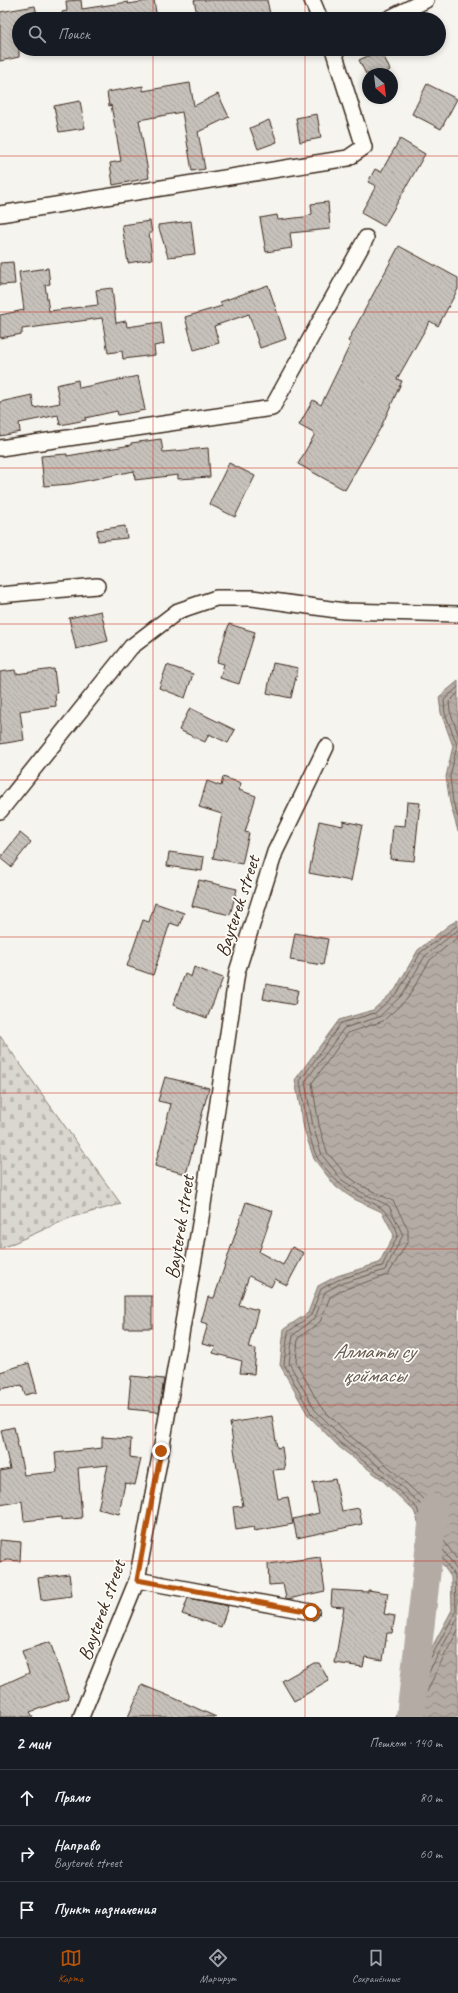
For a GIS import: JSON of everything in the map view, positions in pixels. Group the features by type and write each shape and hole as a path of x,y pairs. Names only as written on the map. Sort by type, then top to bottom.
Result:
{"street":[{"path":"312,0 317,12"},
{"path":"402,12 426,0"},
{"path":"0,214 348,158 364,146 335,56"},
{"path":"0,448 272,408 366,238"},
{"path":"0,595 97,586"},
{"path":"0,811 131,647 178,611 216,598 252,598 344,611 458,614"},
{"name":"Bayterek street","path":"81,1717 137,1580 163,1443 201,1218 237,972 275,852 326,747"},
{"path":"137,1580 311,1612"}],"green space":[{"path":"0,1036 121,1204 72,1217 0,1249"}],"water":[{"path":"458,681 458,831 450,803 446,777 453,746 441,713 439,697"},
{"name":"Алматы су қоймасы","path":"458,920 458,1717 394,1717 408,1699 424,1662 452,1610 451,1577 424,1537 414,1511 380,1478 339,1447 308,1415 280,1365 284,1329 308,1313 318,1286 337,1276 379,1263 394,1235 382,1212 354,1199 336,1187 314,1159 304,1129 295,1080 339,1020 373,1010 395,990 418,950 449,925"}],"building":[{"path":"81,0 82,9 128,2 128,4 154,0 156,12 62,12 67,11 66,1"},
{"path":"194,0 267,0 270,12 197,12"},
{"path":"35,6 36,12 12,12 12,56 19,57 0,61 0,12"},
{"path":"368,56 384,56 389,68 363,68 359,60"},
{"path":"190,83 194,106 218,94 229,117 198,132 205,169 192,171 182,112 139,120 149,178 113,185 110,163 121,161 111,105 109,106 107,92 143,86 143,91"},
{"path":"427,84 457,99 441,129 412,114"},
{"path":"80,101 85,128 59,132 54,106"},
{"path":"317,114 321,138 300,142 296,118"},
{"path":"269,120 277,142 258,149 250,128"},
{"path":"400,139 425,154 384,226 361,213 376,186 368,182 375,169 381,172"},
{"path":"328,202 330,229 290,233 292,248 266,252 260,218 277,215 278,220 304,217 312,214 311,204"},
{"path":"150,221 152,233 149,233 152,259 128,263 122,225"},
{"path":"191,221 195,254 168,257 158,225"},
{"path":"399,246 458,278 458,289 438,326 430,321 397,379 402,381 381,427 345,490 298,464 315,434 299,425 313,400 321,405 351,343 348,341"},
{"path":"13,262 15,284 0,285 0,263"},
{"path":"48,268 50,284 45,285 49,311 98,305 96,290 112,288 116,323 126,321 127,327 161,322 164,344 154,346 155,355 123,359 122,351 108,353 102,318 22,329 22,334 0,338 0,315 24,310 19,272"},
{"path":"268,285 286,339 260,348 249,314 214,326 219,343 194,350 185,317 222,306 220,302"},
{"path":"138,376 145,410 118,415 117,411 85,418 86,420 60,425 58,415 19,423 20,432 0,436 0,402 32,395 34,408 60,403 56,385 78,380 79,388"},
{"path":"161,439 163,452 208,448 210,477 178,479 178,475 135,480 134,471 70,484 44,486 41,456 67,454 67,456 131,445 131,443"},
{"path":"229,463 255,476 235,517 209,504"},
{"path":"125,526 127,538 98,541 97,530"},
{"path":"101,611 108,641 76,649 69,618"},
{"path":"229,624 255,632 239,684 220,678 224,664 217,662"},
{"path":"273,663 298,668 291,698 267,693"},
{"path":"167,665 193,674 185,698 159,688"},
{"path":"54,669 57,693 55,693 56,706 20,711 24,740 0,744 0,672 15,670 16,674"},
{"path":"190,708 235,730 228,743 209,734 205,742 179,730"},
{"path":"223,777 241,783 239,790 256,796 245,832 249,833 242,864 213,858 222,814 199,807 207,781 221,786"},
{"path":"407,802 420,803 414,861 390,859 393,825 405,826"},
{"path":"319,821 343,826 343,821 362,825 351,881 309,873"},
{"path":"20,833 31,842 11,867 0,858"},
{"path":"169,852 204,857 202,871 167,866"},
{"path":"199,880 237,889 230,915 192,906"},
{"path":"155,903 184,913 179,926 170,923 153,975 127,966 143,920 149,922"},
{"path":"295,933 328,939 323,965 290,960"},
{"path":"194,967 223,978 207,1018 173,1005 185,974 191,977"},
{"path":"266,984 298,990 295,1005 263,999"},
{"path":"165,1077 209,1088 186,1174 155,1166 171,1104 158,1101"},
{"path":"246,1202 273,1211 259,1252 283,1265 292,1247 304,1253 287,1285 275,1279 271,1287 249,1276 239,1305 258,1310 248,1348 256,1349 254,1374 240,1373 242,1361 213,1353 215,1347 202,1344 208,1324 201,1322 208,1297 214,1298"},
{"path":"124,1296 152,1296 152,1328 124,1328"},
{"path":"29,1363 37,1392 25,1395 22,1385 0,1389 0,1372"},
{"path":"131,1376 164,1379 159,1412 128,1409"},
{"path":"272,1416 277,1448 282,1447 285,1469 273,1470 278,1499 288,1497 293,1524 254,1531 253,1527 236,1530 233,1507 243,1506 230,1423"},
{"path":"14,1427 24,1475 57,1472 55,1453 102,1448 102,1437 131,1439 130,1457 141,1459 135,1485 125,1483 119,1514 98,1509 108,1465 78,1468 82,1518 61,1520 61,1517 24,1521 22,1501 0,1505 0,1471 10,1469 1,1430"},
{"path":"335,1479 342,1511 359,1508 362,1524 297,1538 293,1519 319,1513 313,1483"},
{"path":"0,1540 21,1542 20,1561 7,1560 0,1562"},
{"path":"320,1557 325,1591 288,1599 286,1598 283,1584 269,1585 268,1564"},
{"path":"69,1574 72,1596 41,1600 38,1578"},
{"path":"332,1590 368,1592 368,1590 388,1593 384,1614 395,1616 392,1633 387,1633 383,1660 365,1657 363,1667 335,1663 344,1607 331,1606"},
{"path":"188,1598 228,1606 221,1627 182,1614"},
{"path":"50,1642 69,1698 30,1712 33,1717 0,1717 0,1686 29,1673 22,1651"},
{"path":"314,1663 319,1663 329,1681 294,1701 282,1681"},
{"path":"142,1685 174,1698 216,1717 128,1717"}],"waterway":[{"path":"410,1717 434,1508"}],"route":[{"path":"161,1451 137,1580 311,1612"}]}
